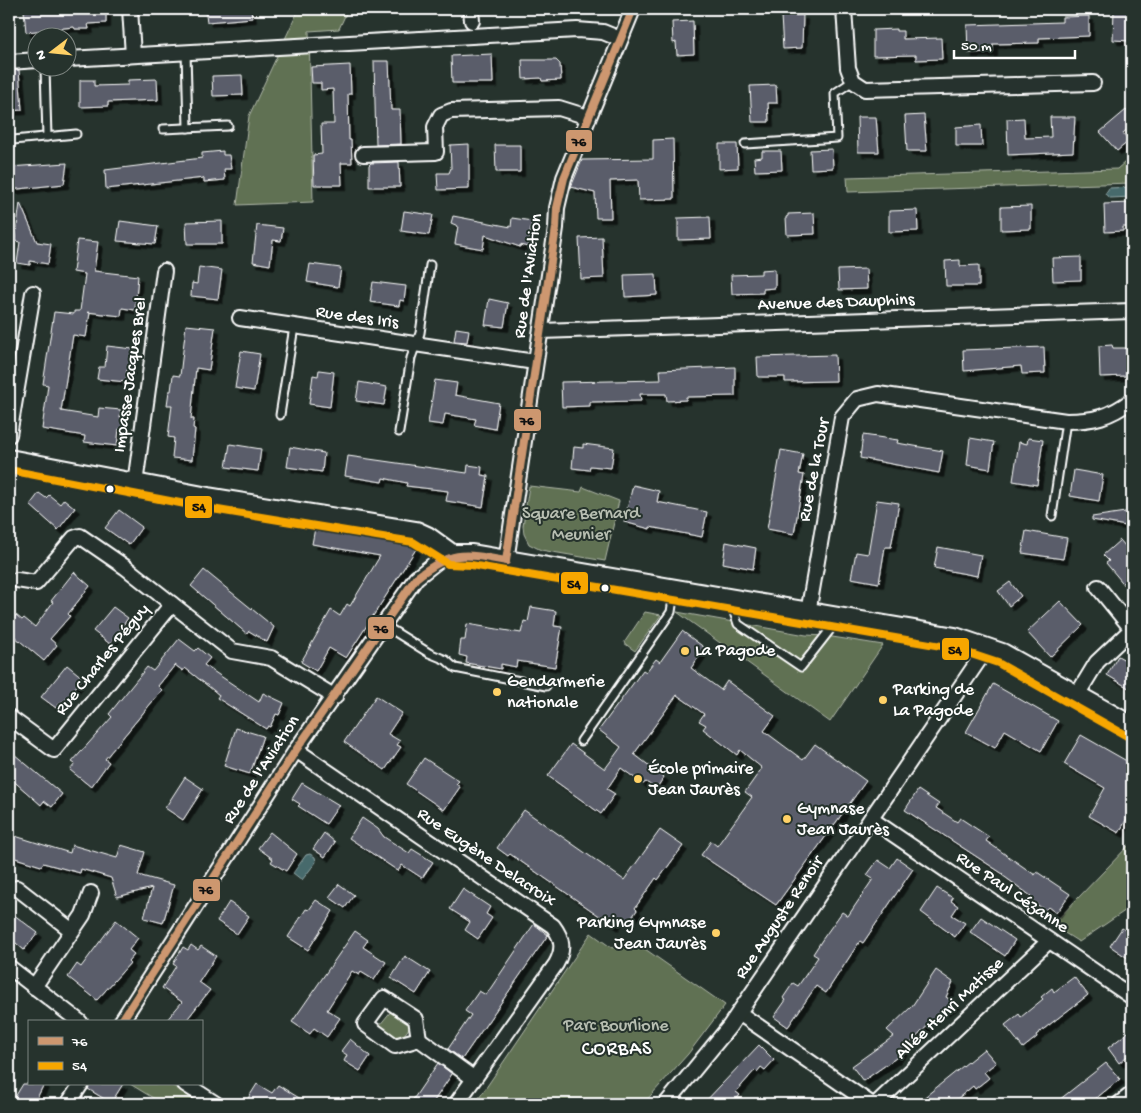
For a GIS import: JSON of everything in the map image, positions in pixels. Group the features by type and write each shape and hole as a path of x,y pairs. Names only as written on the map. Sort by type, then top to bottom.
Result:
{"street":[{"path":"130,9 133,55"},
{"name":"Rue de l'Aviation","path":"506,561 556,228 557,208 564,178 633,9"},
{"path":"844,9 848,68 853,81 865,89 1093,83"},
{"path":"78,58 576,30 603,32 620,39"},
{"path":"9,62 28,61"},
{"path":"363,154 436,152 435,127 441,115 452,112 559,108 588,117"},
{"name":"Impasse Jacques Brel","path":"135,484 164,271"},
{"path":"9,435 33,293"},
{"name":"Avenue des Dauphins","path":"541,331 1132,311"},
{"name":"Rue des Iris","path":"240,318 535,362"},
{"name":"Rue de la Tour","path":"808,613 842,417 857,399 878,394 1066,422 1091,421 1119,411 1132,400"},
{"path":"9,460 135,484 416,532 427,536 452,555 472,555 955,638 987,648 1041,674 1132,727"},
{"path":"18,580 36,583 74,538 80,536 125,567 172,604"},
{"name":"Rue de l'Aviation","path":"122,1020 296,750 416,578 439,560 452,555"},
{"path":"1078,695 1096,662 1132,629 1098,587"},
{"name":"Rue Charles Péguy","path":"9,717 54,750 172,604 232,651 271,658 335,696"},
{"name":"Rue Auguste Renoir","path":"666,1104 702,1063 739,1013 987,648"},
{"name":"Rue Eugène Delacroix","path":"296,750 553,926 559,934 562,954 556,964 456,1104"},
{"name":"Rue Paul Cézanne","path":"871,819 1132,997"},
{"path":"17,888 71,930"},
{"path":"34,987 83,915 91,893"},
{"name":"Allée Henri Matisse","path":"876,1104 1049,941"},
{"path":"9,967 77,1020"},
{"path":"739,1013 871,1104"},
{"path":"419,1039 473,1078"},
{"path":"68,1104 80,1086"},
{"path":"188,1086 216,1104"},
{"path":"1119,1104 1132,1094"}],"lane":[{"path":"186,52 188,128"},
{"path":"45,78 48,137"},
{"path":"745,144 837,138 836,93 853,81"},
{"path":"163,130 228,126"},
{"path":"13,140 76,134"},
{"name":"Rue des Iris","path":"399,432 415,345 420,332 430,265"},
{"name":"Rue des Iris","path":"280,415 294,327"},
{"path":"1052,516 1066,422"},
{"path":"581,741 671,612 674,589"},
{"path":"729,599 738,624 801,667 839,618"},
{"path":"384,625 429,653 446,660 455,668 546,686"}],"green space":[{"path":"299,9 348,9 339,29 309,31 313,202 237,205 249,116"},
{"path":"1132,156 1132,183 848,192 847,177 1117,169"},
{"name":"Square Bernard Meunier","path":"529,486 581,492 583,487 619,501 605,561 541,550 529,544 524,534 523,526"},
{"path":"645,612 661,615 635,651 624,643"},
{"path":"677,612 806,635 826,636 883,645 830,722"},
{"path":"1132,842 1132,906 1079,942 1052,925"},
{"name":"Parc Bourlione","path":"591,933 612,948 635,942 725,1005 688,1054 643,1104 475,1104"},
{"path":"392,1010 410,1022 410,1027 401,1039 397,1040 379,1026"},
{"path":"133,1086 173,1086 201,1104 163,1104"}],"water":[{"path":"1132,187 1132,197 1110,198 1105,194 1109,188"},
{"path":"310,854 315,857 316,862 302,880 293,873 306,855"}],"building":[{"path":"106,9 106,23 88,24 89,29 74,27 28,28 28,32 26,32 24,11"},
{"path":"205,9 251,9 252,18 207,22"},
{"path":"1114,9 1132,9 1132,41 1113,40"},
{"path":"803,15 802,48 783,49 781,16"},
{"path":"1089,16 1089,36 1039,38 1039,43 993,44 993,52 968,53 967,25 1062,22 1062,17"},
{"path":"693,21 694,54 677,55 676,42 673,43 672,22"},
{"path":"896,29 896,31 903,31 903,39 941,38 942,59 916,60 916,55 873,56 873,30"},
{"path":"492,54 493,83 452,83 451,56"},
{"path":"522,60 556,60 560,64 561,80 523,79"},
{"path":"374,61 389,61 391,110 400,110 401,144 376,145"},
{"path":"350,65 351,94 348,94 349,140 351,140 352,163 341,163 342,185 314,185 313,155 322,154 321,124 334,124 333,89 321,90 321,83 312,83 311,67"},
{"path":"19,70 22,110 9,111 9,71"},
{"path":"242,75 243,95 213,96 212,76"},
{"path":"157,79 158,100 108,102 108,106 80,107 80,80 94,80 94,86 128,85 128,80"},
{"path":"776,85 777,103 768,103 769,122 752,122 750,86"},
{"path":"1126,110 1132,117 1132,125 1123,133 1129,141 1117,151 1100,132"},
{"path":"924,115 927,151 907,151 905,116"},
{"path":"857,117 876,117 879,152 858,152"},
{"path":"1050,117 1075,117 1073,152 1008,155 1007,119 1024,118 1025,138 1051,137"},
{"path":"981,125 982,146 956,146 956,127"},
{"path":"673,139 674,199 639,200 638,180 610,181 611,218 596,218 595,193 571,187 582,160 653,159 653,140"},
{"path":"469,144 469,189 438,190 437,173 449,173 451,168 450,145"},
{"path":"719,144 737,144 738,168 719,169"},
{"path":"495,145 520,145 520,172 496,172"},
{"path":"832,149 833,168 811,169 810,150"},
{"path":"223,151 223,155 229,155 231,169 224,169 225,180 204,182 204,178 106,189 105,170 202,158 202,153"},
{"path":"762,151 781,151 782,170 755,171 754,158 762,157"},
{"path":"399,162 400,187 369,187 369,165 371,163"},
{"path":"67,163 64,184 9,190 9,167"},
{"path":"20,203 37,242 51,244 48,264 30,261 30,265 17,263 20,242 15,241"},
{"path":"1132,203 1132,227 1123,227 1123,231 1105,232 1104,204"},
{"path":"1031,206 1031,229 1001,230 1001,207"},
{"path":"917,210 918,231 889,232 889,211"},
{"path":"404,211 433,215 429,235 401,231"},
{"path":"814,213 815,234 787,235 786,217 788,214"},
{"path":"453,216 511,227 512,218 532,221 528,247 520,245 520,247 485,235 483,249 455,244 458,226 451,223"},
{"path":"710,217 711,239 678,240 678,218"},
{"path":"120,221 158,226 155,244 117,241"},
{"path":"222,221 222,244 187,244 186,222"},
{"path":"257,225 283,228 281,241 273,240 270,265 253,262"},
{"path":"602,237 604,278 581,279 579,238"},
{"path":"77,240 98,242 94,271 138,276 135,310 122,308 121,316 87,312 90,313 86,337 73,335 61,411 98,417 99,408 121,410 120,417 125,417 123,429 119,429 117,446 84,442 85,436 42,429 48,385 43,384 54,312 74,314 74,311 80,311 85,274 73,272"},
{"path":"1081,257 1081,280 1053,281 1052,258"},
{"path":"960,260 960,266 979,265 979,286 946,286 945,261"},
{"path":"310,264 341,268 338,287 307,282"},
{"path":"199,267 222,270 218,299 191,296 192,283 197,284"},
{"path":"775,269 775,288 763,289 763,293 732,294 731,275 761,274 761,270"},
{"path":"866,269 867,289 839,290 838,270"},
{"path":"656,274 657,295 625,297 624,275"},
{"path":"373,282 406,286 404,301 400,300 399,306 370,302"},
{"path":"489,299 508,303 504,327 485,325"},
{"path":"186,325 215,328 209,370 196,368 191,419 194,419 193,428 195,429 192,460 172,458 174,438 168,437 172,405 167,405 169,391 171,391 173,375 180,376"},
{"path":"456,328 469,330 467,342 454,341"},
{"path":"1112,345 1113,348 1126,348 1126,376 1100,377 1099,346"},
{"path":"107,346 133,349 130,371 127,370 126,382 97,379 99,367 105,367"},
{"path":"1044,347 1045,373 1022,374 1021,366 964,371 963,350"},
{"path":"241,351 260,354 254,391 235,388"},
{"path":"835,355 836,381 785,382 785,377 758,377 757,357"},
{"path":"735,367 735,396 686,397 686,400 667,401 666,394 640,394 641,401 590,402 590,406 562,407 561,382 661,380 660,370"},
{"path":"319,370 334,372 330,407 309,404 313,375 318,376"},
{"path":"435,380 457,383 455,395 499,403 495,429 474,425 476,419 445,414 443,425 428,423"},
{"path":"359,382 387,387 384,405 356,401"},
{"path":"863,435 898,440 897,443 943,451 939,473 860,458"},
{"path":"970,438 994,442 990,469 967,465"},
{"path":"1028,438 1043,440 1037,485 1013,481 1019,442 1027,444"},
{"path":"230,444 261,449 258,471 226,467"},
{"path":"583,444 614,448 611,468 590,466 589,470 572,468 574,447 583,448"},
{"path":"290,447 324,453 322,472 287,467"},
{"path":"781,450 803,454 799,474 804,475 794,534 767,529"},
{"path":"348,456 467,473 468,465 482,467 481,475 488,476 483,507 446,501 448,491 406,486 407,483 383,478 382,482 345,476"},
{"path":"1074,470 1103,475 1099,501 1070,496"},
{"path":"633,485 659,491 657,502 707,512 702,537 650,527 650,529 624,522"},
{"path":"39,493 46,498 49,495 60,504 64,499 75,508 58,530 30,505"},
{"path":"877,500 899,503 891,547 885,547 879,583 851,578 856,552 868,554"},
{"path":"119,510 142,527 129,545 105,528"},
{"path":"1132,511 1132,521 1126,526 1092,520 1092,517"},
{"path":"315,528 418,546 346,658 329,648 316,671 301,662 331,610 340,616 347,604 350,606 380,556 312,544"},
{"path":"1026,531 1067,538 1063,559 1022,553"},
{"path":"1120,540 1132,554 1132,594 1106,563 1109,561 1103,555"},
{"path":"726,542 756,548 753,569 723,563"},
{"path":"938,547 981,555 977,576 934,568"},
{"path":"204,570 274,627 267,642 249,631 247,634 191,586"},
{"path":"74,572 90,586 68,614 70,616 50,639 57,645 44,661 9,632 9,625 16,615 22,620 24,618 35,627 53,602 51,601"},
{"path":"1010,582 1021,596 1009,606 998,591"},
{"path":"1060,601 1083,625 1050,657 1027,632"},
{"path":"113,607 128,618 110,644 93,631"},
{"path":"531,607 556,611 554,626 562,627 555,667 517,661 516,667 501,664 501,669 466,663 467,657 459,655 461,640 465,640 467,624 521,633 524,621 528,622"},
{"path":"682,631 705,648 691,668 721,690 727,681 775,716 764,731 803,760 815,744 866,781 776,905 701,855 711,841 717,846 752,797 745,792 762,768 740,750 737,755 703,729 706,725 699,721 704,714 677,695 634,754 664,777 656,789 646,782 643,784 621,768 607,789 615,794 601,814 548,776 571,744 605,769 621,747 599,730 643,670 646,672 656,659 660,662"},
{"path":"179,639 195,651 198,648 210,658 204,665 259,702 263,693 284,703 279,715 276,714 270,727 268,726 266,729 217,698 219,695 185,668 183,671 175,665 158,686 162,690 105,759 109,762 91,787 70,770 75,764 72,762 112,717 109,714 147,667 153,671"},
{"path":"1118,656 1132,664 1132,690 1107,675"},
{"path":"67,665 83,678 63,703 61,702 56,708 41,697"},
{"path":"993,684 1058,721 1041,751 1005,730 995,748 966,732"},
{"path":"376,696 402,713 388,734 400,741 397,745 401,747 385,770 344,742"},
{"path":"236,728 263,736 250,774 224,766"},
{"path":"1081,735 1132,764 1132,809 1119,833 1089,816 1105,788 1064,764"},
{"path":"14,754 62,794 52,807 44,801 41,805 9,777 9,762"},
{"path":"424,758 459,781 456,784 460,787 444,810 406,784"},
{"path":"185,777 203,789 183,820 165,808"},
{"path":"302,783 339,805 326,824 298,806 300,804 292,799"},
{"path":"918,790 939,804 936,808 957,822 960,818 989,837 986,841 1035,875 1037,872 1070,894 1056,913 1048,907 1045,910 1029,899 1031,896 1003,874 905,810"},
{"path":"524,810 624,880 660,830 683,846 658,880 656,878 635,908 637,910 626,926 618,920 614,926 510,854 508,856 497,848"},
{"path":"362,818 378,829 384,837 409,853 412,849 433,862 422,878 402,865 398,871 349,838"},
{"path":"270,832 297,854 286,871 271,862 273,859 258,848"},
{"path":"324,833 335,842 325,857 313,849"},
{"path":"15,836 70,853 72,845 117,858 121,845 145,852 138,875 174,885 163,923 144,918 152,888 117,897 111,878 81,869 80,873 43,863 41,866 9,856"},
{"path":"897,858 913,869 863,943 860,941 826,993 816,986 788,1027 774,1017 786,1000 783,998 793,983 798,986 818,957 813,954 842,912 848,916 873,879 867,875 878,860 890,868"},
{"path":"339,884 354,895 345,908 329,897"},
{"path":"937,888 953,898 951,901 958,906 952,915 965,923 955,937 921,912"},
{"path":"463,889 490,907 486,914 492,918 478,939 465,930 470,922 450,909"},
{"path":"316,900 333,911 308,950 288,937 306,909 309,910"},
{"path":"229,902 249,916 237,934 217,921"},
{"path":"9,911 38,933 24,950 9,937"},
{"path":"981,917 1015,940 1005,956 970,932"},
{"path":"116,920 138,938 129,950 134,954 128,961 130,963 97,1000 68,977 77,964 81,967"},
{"path":"534,924 548,935 462,1059 448,1049 471,1015 465,1011 479,991 486,995"},
{"path":"1122,928 1132,934 1132,961 1110,946"},
{"path":"355,931 368,940 363,947 386,962 374,980 361,972 359,975 352,971 327,1010 340,1018 327,1037 314,1028 310,1034 292,1022"},
{"path":"191,945 198,950 201,946 216,956 199,982 210,990 187,1020 167,1020 182,1002 162,988 176,966 173,964 183,947 188,950"},
{"path":"405,956 430,972 416,994 391,978"},
{"path":"936,970 953,982 946,997 956,1004 940,1013 896,1058 863,1081 852,1066 894,1036 887,1030 912,1006"},
{"path":"1074,977 1088,995 1036,1035 1037,1037 1023,1048 1005,1025 1019,1014 1021,1017 1043,999 1041,997 1052,988 1054,992"},
{"path":"1132,1029 1132,1052 1119,1063 1108,1048"},
{"path":"350,1039 370,1056 360,1071 344,1061 347,1055 341,1051"},
{"path":"759,1045 774,1060 765,1070 761,1067 757,1072 755,1070 736,1092 740,1095 732,1104 703,1104"},
{"path":"984,1049 996,1063 984,1072 989,1078 975,1089 973,1086 951,1104 916,1104"},
{"path":"438,1063 452,1074 432,1104 410,1104"},
{"path":"1106,1063 1120,1079 1089,1104 1054,1104"},
{"path":"23,1084 43,1086 34,1104 26,1104 15,1097"},
{"path":"257,1084 272,1093 278,1085 309,1104 254,1104 247,1100"},
{"path":"89,1086 122,1086 111,1103 88,1089"}],"transit line":[{"name":"76","path":"506,561 556,228 557,208 564,178 633,9"},
{"name":"54","path":"9,470 206,508 413,542 448,564 471,565 953,648 998,663 1127,736"},
{"name":"76","path":"122,1020 296,750 416,578 439,562 458,556 479,556 506,561"}],"place":[{"name":"La Pagode","path":"685,651"},
{"name":"Gendarmerie nationale","path":"497,692"},
{"name":"Parking de La Pagode","path":"883,700"},
{"name":"École primaire Jean Jaurès","path":"638,779"},
{"name":"Gymnase Jean Jaurès","path":"787,819"},
{"name":"Parking Gymnase Jean Jaurès","path":"716,933"}],"district":[{"name":"CORBAS","path":"617,1050"}]}
